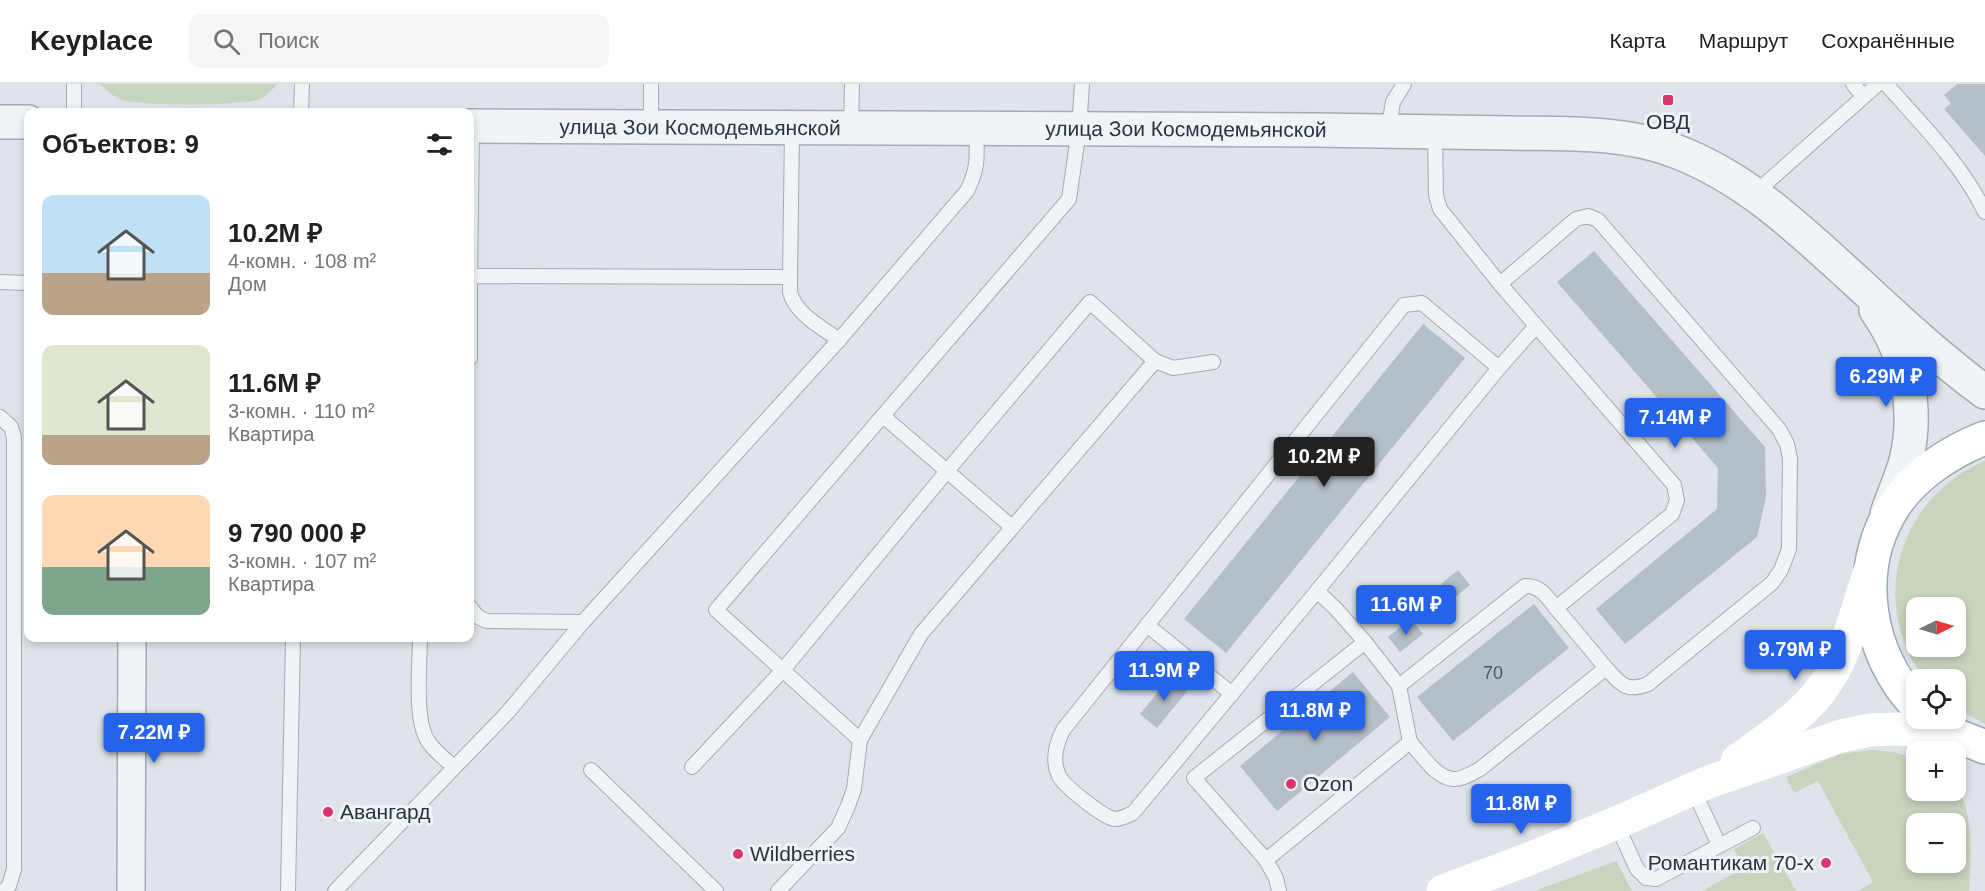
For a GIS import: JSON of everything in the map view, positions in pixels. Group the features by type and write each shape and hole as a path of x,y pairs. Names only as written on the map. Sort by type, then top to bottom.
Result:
{"main road":[{"path":"1700,786 1775,733 1804,708 1821,689 1836,667 1848,638 1871,570 1879,537 1894,506 1918,479 1943,459 1968,444 1985,438"},
{"path":"1871,570 1870,603 1875,635 1887,666 1906,694"},
{"path":"1443,891 1524,861 1700,786 1840,735 1870,730 1927,731 1934,729"},
{"path":"1945,729 1972,749 1985,768"},
{"path":"1946,729 1985,747"}],"street":[{"path":"0,122 24,122"},
{"name":"улица Зои Космодемьянской","path":"474,126 1388,130 1614,136 1646,141 1674,150 1730,177 1772,206 1812,239 1856,281"},
{"path":"1856,281 1945,360 1985,392"},
{"path":"1856,281 1884,321 1900,354 1911,389 1912,422 1906,461 1879,537"},
{"path":"131,891 132,642"}],"lane":[{"path":"74,84 74,108"},
{"path":"301,108 302,84"},
{"path":"651,84 651,128"},
{"path":"851,129 852,84"},
{"path":"860,740 716,610 1069,199 1079,129 1082,84"},
{"path":"1388,130 1393,102 1404,84"},
{"path":"1853,84 1863,96"},
{"path":"1754,194 1878,84"},
{"path":"1886,84 1950,157 1972,187 1985,212"},
{"path":"792,129 790,292 803,313 839,340"},
{"path":"336,891 508,712 583,622 839,340 967,191 975,175 977,162 976,129"},
{"path":"1435,132 1436,195 1440,209 1500,284 1674,485 1677,500 1672,514 1556,608"},
{"path":"1399,686 1525,586 1534,586 1542,591 1620,684 1629,688 1638,688 1648,684 1772,583 1781,570 1789,549 1790,458 1787,444 1779,429 1598,220 1588,216 1576,219 1500,284"},
{"path":"474,276 790,277"},
{"path":"0,282 24,283"},
{"path":"692,767 783,670 1090,302 1155,361 1173,368 1213,363"},
{"path":"1499,368 1422,303 1404,305 1063,730 1056,744 1055,764 1059,777 1106,816 1114,819 1124,818 1133,813 1536,326"},
{"path":"778,891 838,828 854,789 860,740 921,634 1155,361"},
{"path":"883,416 1012,527"},
{"path":"0,417 11,427 14,437 7,752 14,869 9,886 4,891"},
{"path":"1317,591 1365,642 1399,686 1410,742 1438,773 1453,779 1465,777 1480,770 1606,668"},
{"path":"474,612 478,617 487,621 583,622"},
{"path":"1147,625 1232,694"},
{"path":"288,891 292,642"},
{"path":"420,642 419,712 423,730 429,743 454,767"},
{"path":"1194,778 1365,642"},
{"path":"1266,861 1410,742"},
{"path":"1177,760 1266,861 1276,878 1280,891"},
{"path":"591,770 716,891"},
{"path":"1700,786 1719,845"},
{"path":"1616,823 1637,869 1646,878 1656,879 1753,828"}],"green space":[{"path":"100,84 277,84 260,99 234,103 191,104 122,100"},
{"path":"1985,461 1985,724 1966,714 1966,669 1919,669 1911,657 1966,657 1966,597 1906,597 1906,647 1898,619 1896,587 1901,556 1912,526 1931,500 1955,478"},
{"path":"1871,750 1906,756 1906,801 1963,801 1969,823 1970,837 1969,891 1858,891 1873,882 1818,781 1794,793 1786,777 1840,754"},
{"path":"1763,833 1796,891 1702,891 1744,868 1734,849"},
{"path":"1616,861 1632,891 1535,891"}],"building":[{"path":"1957,84 1985,84 1985,156 1944,109 1951,103 1944,95"},
{"path":"1594,251 1765,447 1766,497 1757,537 1625,644 1596,609 1717,509 1718,468 1557,282"},
{"path":"1423,324 1465,358 1226,653 1184,619"},
{"path":"1458,570 1470,585 1453,599 1441,584"},
{"path":"1534,604 1569,648 1453,741 1417,697"},
{"path":"1411,619 1423,634 1400,652 1388,637"},
{"path":"1353,672 1390,717 1277,811 1240,766"},
{"path":"1171,676 1188,690 1157,728 1140,714"}],"place":[{"name":"ОВД","path":"1668,100"},
{"name":"Ozon","path":"1291,784"},
{"name":"Авангард","path":"328,812"},
{"name":"Wildberries","path":"738,854"},
{"name":"Романтикам 70-х","path":"1826,863"}]}
